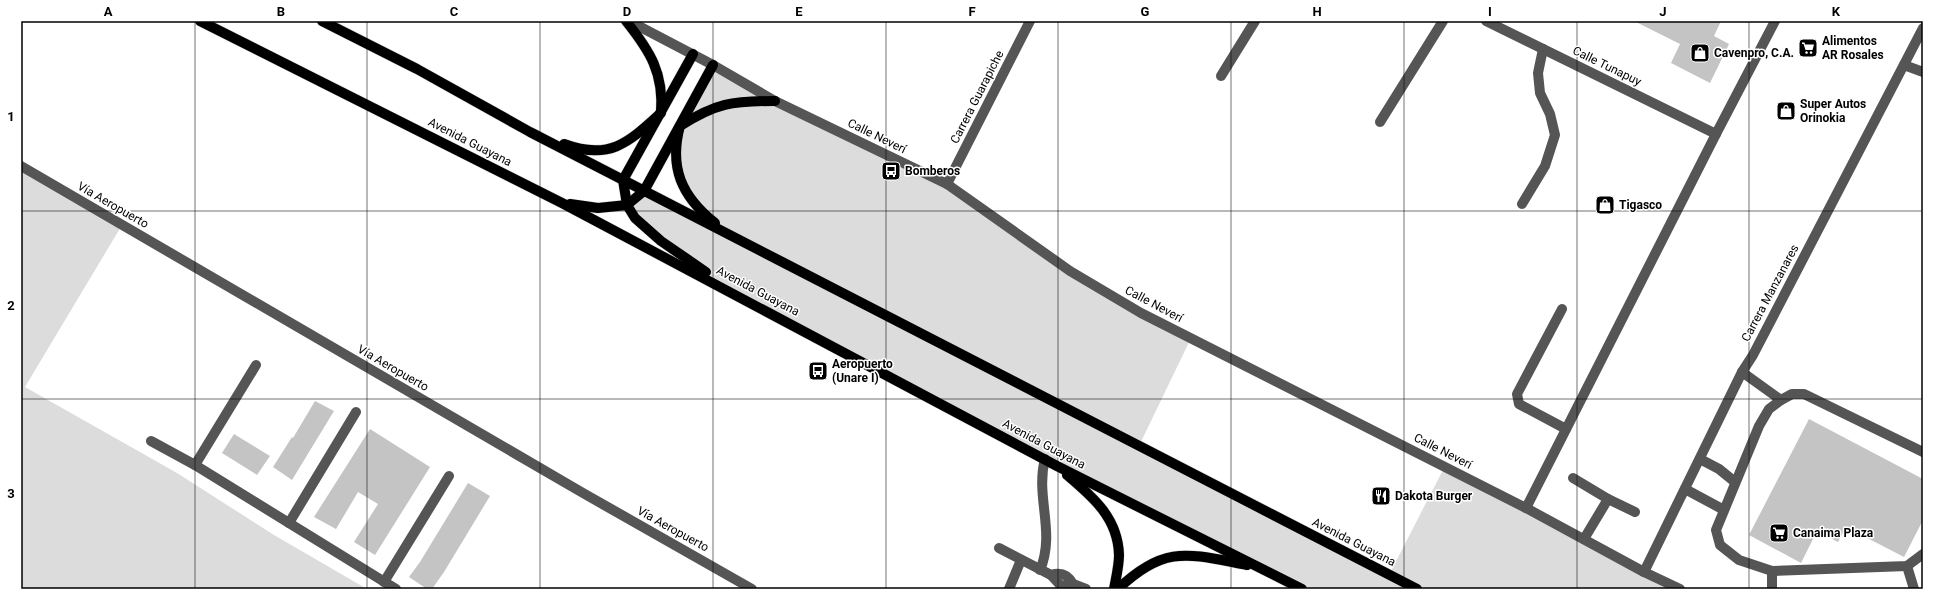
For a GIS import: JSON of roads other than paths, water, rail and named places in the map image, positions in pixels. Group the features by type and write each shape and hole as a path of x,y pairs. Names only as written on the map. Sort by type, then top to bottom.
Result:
{"main road":[{"name":"Avenida Guayana","path":"200,21 562,203 1057,466 1302,589"},
{"name":"Avenida Guayana","path":"322,21 417,70 530,132 1417,589"},
{"path":"530,132 570,147 586,150 601,150 619,146 630,139 661,113 662,92 655,66 642,41 627,21"},
{"path":"693,54 623,180 627,204 635,218 647,230 741,297"},
{"path":"562,203 598,208 627,204 644,190 714,65"},
{"path":"732,236 695,205 685,190 675,161 675,144 680,126 702,111 723,105 742,101 774,101"},
{"path":"1057,466 1095,499 1108,516 1116,535 1119,556 1114,589"},
{"path":"1118,589 1132,576 1149,565 1165,558 1185,554 1261,568"}],"street":[{"name":"Calle Neverí","path":"627,21 714,65 774,101 947,184 1070,271 1104,292 1526,508 1644,572 1680,589"},
{"name":"Carrera Guarapiche","path":"947,184 1030,21"},
{"path":"1221,76 1254,21"},
{"path":"1380,122 1443,21"},
{"name":"Calle Tunapuy","path":"1486,21 1716,134"},
{"path":"1526,508 1775,21"},
{"name":"Carrera Manzanares","path":"1644,572 1742,372 1923,28"},
{"path":"1522,204 1545,166 1555,135 1550,114 1540,93 1538,73 1543,49"},
{"path":"1904,65 1923,72"},
{"name":"Vía Aeropuerto","path":"21,166 583,493 752,589"},
{"path":"1562,309 1517,394 1517,399 1519,404 1566,429"},
{"path":"195,465 256,365"},
{"path":"1742,372 1780,400"},
{"path":"1923,452 1804,394 1792,394 1780,400 1769,409 1759,426 1716,530 1720,545 1739,560 1772,571 1907,566 1923,554"},
{"path":"289,523 356,412"},
{"path":"151,441 195,465 396,589"},
{"path":"1040,570 1047,542 1042,485 1042,470 1045,459"},
{"path":"1700,459 1719,469 1735,482"},
{"path":"384,582 449,476"},
{"path":"1573,478 1608,499 1635,512"},
{"path":"1685,489 1724,510"},
{"path":"1584,539 1608,499"},
{"path":"999,548 1051,575 1064,574 1081,587"},
{"path":"1009,589 1021,560"},
{"path":"1907,566 1914,589"},
{"path":"1772,571 1772,589"}],"place":[{"name":"Alimentos AR Rosales","path":"1808,48"},
{"name":"Cavenpro, C.A.","path":"1700,53"},
{"name":"Super Autos Orinokia","path":"1786,111"},
{"name":"Bomberos","path":"891,171"},
{"name":"Tigasco","path":"1605,205"},
{"name":"Aeropuerto (Unare I)","path":"818,371"},
{"name":"Dakota Burger","path":"1381,496"},
{"name":"Canaima Plaza","path":"1779,533"}]}
